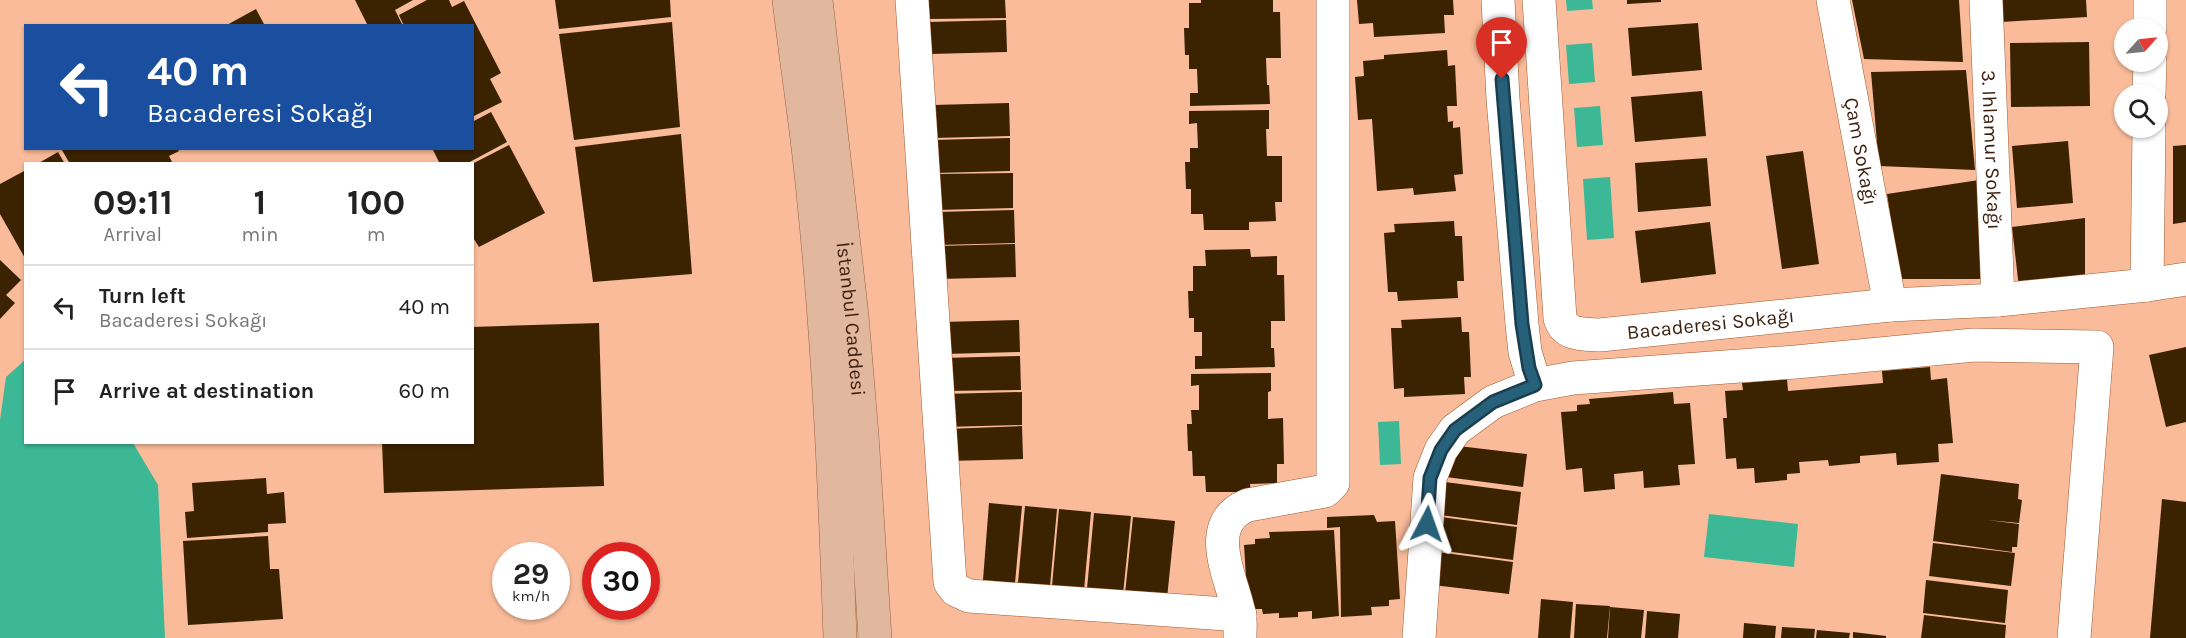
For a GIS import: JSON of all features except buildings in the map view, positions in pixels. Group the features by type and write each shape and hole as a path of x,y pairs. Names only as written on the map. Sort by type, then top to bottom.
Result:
{"main road":[{"name":"İstanbul Caddesi","path":"789,0 814,201 823,302 833,434 840,638"},
{"name":"İstanbul Caddesi","path":"816,0 852,316 875,638"}],"street":[{"path":"912,0 950,582 956,590 969,596 1240,627 1221,546 1224,527 1231,517 1248,505 1325,491 1333,483 1334,0"},
{"path":"1498,0 1503,99 1522,324 1527,360 1535,385"},
{"name":"Bacaderesi Sokağı","path":"1539,0 1560,318 1566,329 1573,333 1600,335 1890,305 1998,300 2186,279"},
{"name":"Çam Sokağı","path":"1833,0 1890,305"},
{"name":"3. Ihlamur Sokağı","path":"1986,0 1998,300"},
{"path":"2150,0 2150,18"},
{"path":"2148,285 2149,138"},
{"path":"1419,638 1430,478 1441,450 1455,430 1493,402 1535,385 1573,378 1714,369 1974,345 2097,347 2074,638"}],"shaded area":[{"path":"1566,0 1592,0 1593,9 1567,11"},
{"path":"1592,43 1595,82 1569,84 1566,45"},
{"path":"1600,106 1603,145 1577,147 1574,108"},
{"path":"1610,177 1614,238 1587,240 1583,179"},
{"path":"24,361 24,444 134,444 158,485 165,638 0,638 0,420 6,377"},
{"path":"1399,421 1401,464 1380,465 1378,422"},
{"path":"1709,514 1798,524 1794,567 1704,557"}],"route":[{"path":"1427,524 1430,478 1441,450 1455,430 1493,402 1535,385 1529,368 1522,324 1502,79"}]}
